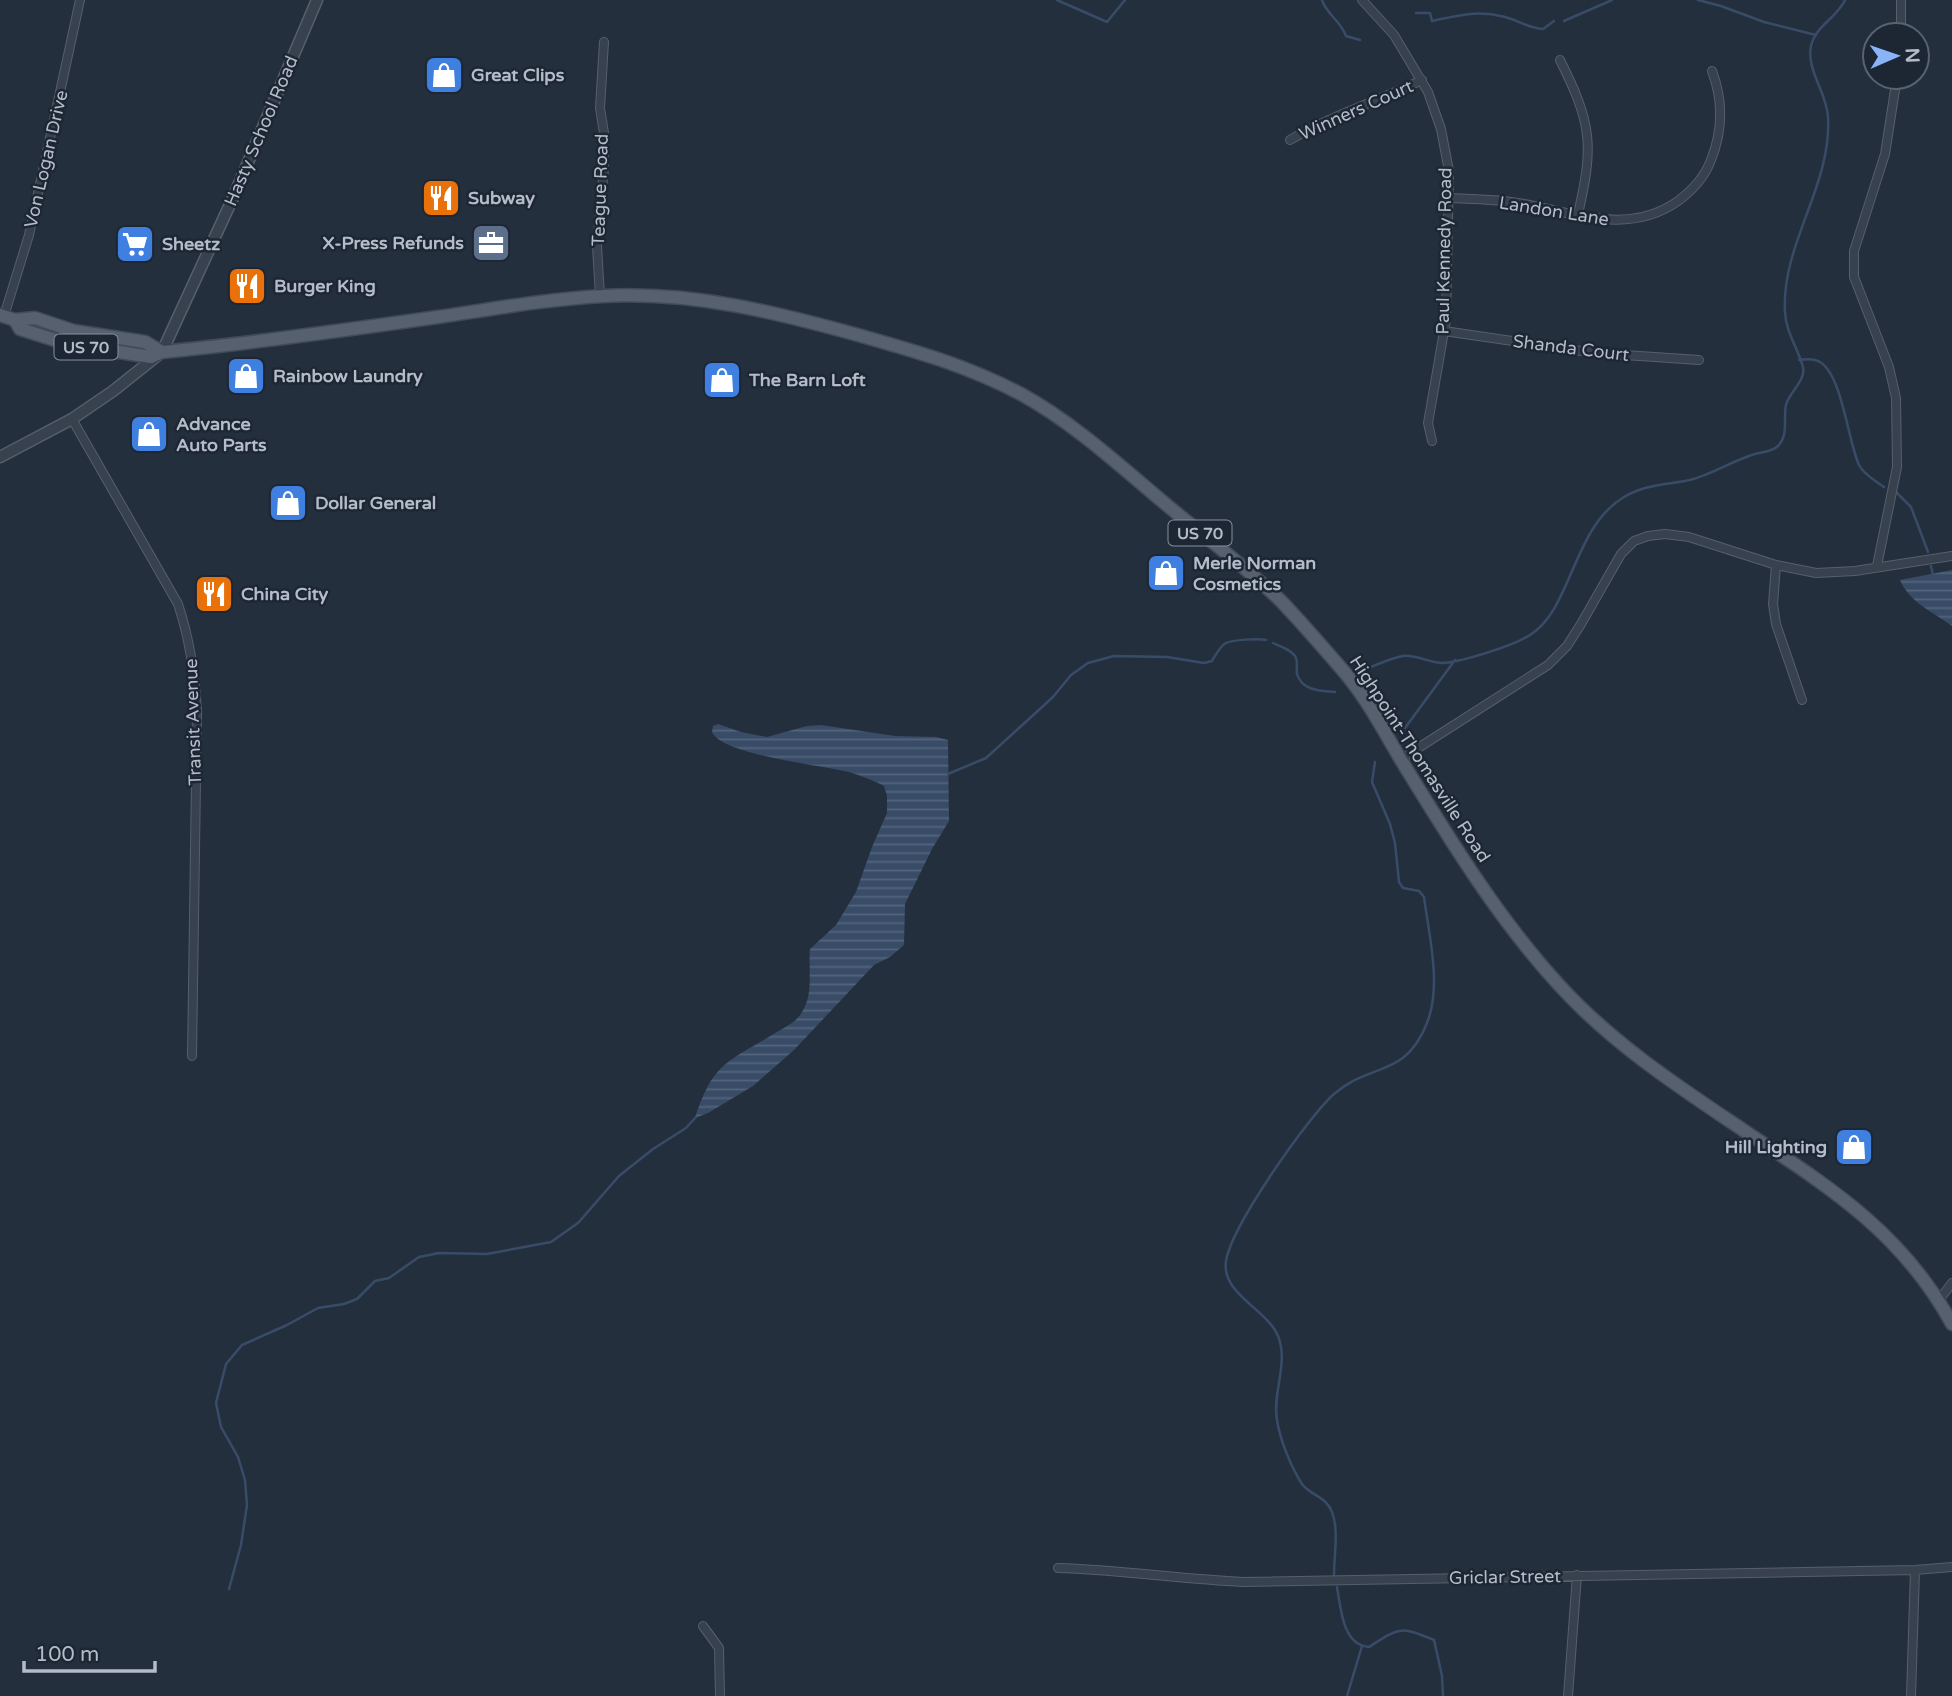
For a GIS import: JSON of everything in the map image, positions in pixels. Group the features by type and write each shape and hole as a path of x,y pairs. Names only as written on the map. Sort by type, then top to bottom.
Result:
{"main road":[{"name":"Highpoint-Thomasville Road","path":"6,317 20,329 68,344 151,358 162,352 293,338 600,296 671,297 768,312 951,362 1027,397 1083,436 1278,599 1345,671 1473,872 1522,943 1563,989 1609,1034 1654,1069 1829,1187 1881,1230 1939,1300 1952,1324"}],"street":[{"name":"Von Logan Drive","path":"6,317 29,235 80,0"},
{"name":"Hasty School Road","path":"0,457 72,419 162,352 232,200 317,0"},
{"name":"Paul Kennedy Road","path":"1362,0 1394,35 1422,80 1441,129 1449,171 1444,331 1428,423 1432,442"},
{"path":"1901,0 1901,21"},
{"name":"Teague Road","path":"600,296 597,246 604,168 604,134 600,108 604,42"},
{"path":"1560,60 1582,110 1588,135 1587,176 1578,214"},
{"name":"Landon Lane","path":"1449,198 1520,203 1608,220 1635,220 1660,212 1688,193 1703,175 1718,141 1720,107 1718,87 1712,71"},
{"name":"Winners Court","path":"1290,140 1317,124 1422,80"},
{"path":"1877,566 1897,467 1896,398 1889,367 1854,276 1854,251 1885,154 1895,91"},
{"name":"Shanda Court","path":"1444,331 1595,353 1699,360"},
{"name":"Transit Avenue","path":"72,419 178,604 188,632 195,669 197,710 192,1056"},
{"path":"1401,759 1548,665 1567,646 1621,554 1634,541 1665,534 1689,537 1776,565 1816,573 1855,571 1952,556"},
{"path":"1776,565 1773,604 1776,624 1802,700"},
{"path":"1939,1300 1952,1283"},
{"name":"Griclar Street","path":"1058,1567 1243,1582 1915,1570 1952,1567"},
{"path":"1911,1696 1915,1570"},
{"path":"1568,1696 1577,1575"},
{"path":"703,1626 719,1648 720,1696"}],"water":[{"path":"1952,570 1952,626 1916,601 1900,580"},
{"path":"718,724 767,737 821,725 895,736 948,740 949,821 905,904 904,945 890,957 874,965 794,1050 753,1086 695,1118 708,1086 723,1067 789,1025 802,1012 808,997 810,949 836,925 856,892 887,813 884,786 849,772 774,758 734,747 720,740 712,732 713,726"}],"waterway":[{"path":"1057,0 1107,22 1125,0"},
{"path":"1322,0 1346,36 1360,40"},
{"path":"1564,21 1612,0"},
{"path":"1698,0 1764,22 1816,35"},
{"path":"1368,668 1403,656 1439,663 1453,662 1512,644 1530,635 1544,623 1555,607 1583,547 1607,510 1632,493 1648,487 1697,478 1749,456 1772,450 1781,442 1785,432 1786,405 1803,372 1786,320 1786,287 1827,142 1827,108 1811,64 1811,46 1821,27 1845,0"},
{"path":"1416,13 1430,13 1432,21 1468,14 1495,15 1543,29 1554,21"},
{"path":"1799,360 1815,360 1828,369 1839,394 1859,465 1867,475 1884,487"},
{"path":"1897,493 1911,507 1928,552"},
{"path":"1931,566 1933,575"},
{"path":"948,774 986,758 1053,697 1071,675 1088,663 1114,656 1167,657 1204,663 1212,661 1226,643 1266,640"},
{"path":"1273,643 1294,655 1297,674 1303,684 1313,689 1335,692"},
{"path":"1405,728 1455,660"},
{"path":"1334,1575 1336,1535 1332,1512 1322,1499 1302,1484 1286,1453 1278,1428 1276,1410 1282,1357 1278,1336 1265,1318 1230,1283 1226,1273 1226,1261 1231,1245 1255,1200 1306,1125 1334,1094 1347,1084 1386,1068 1408,1053 1427,1023 1434,993 1434,977 1424,897 1419,891 1403,888 1399,882 1390,824 1372,782 1375,762"},
{"path":"229,1589 241,1545 247,1505 245,1480 238,1457 221,1427 216,1403 226,1364 242,1345 318,1308 357,1299 375,1281 389,1278 419,1257 439,1253 487,1254 551,1242 578,1223 619,1176 653,1149 686,1128 696,1117"},
{"path":"1337,1587 1344,1624 1353,1640 1360,1645 1369,1647 1387,1635 1400,1631 1414,1632 1434,1640 1442,1676 1443,1696"},
{"path":"1347,1696 1362,1646"}],"place":[{"name":"Great Clips","path":"444,75"},
{"name":"Subway","path":"441,198"},
{"name":"X-Press Refunds","path":"491,243"},
{"name":"Sheetz","path":"135,244"},
{"name":"Burger King","path":"247,286"},
{"name":"Rainbow Laundry","path":"246,376"},
{"name":"The Barn Loft","path":"722,380"},
{"name":"Advance Auto Parts","path":"149,434"},
{"name":"Dollar General","path":"288,503"},
{"name":"Merle Norman Cosmetics","path":"1166,573"},
{"name":"China City","path":"214,594"},
{"name":"Hill Lighting","path":"1854,1147"}]}
